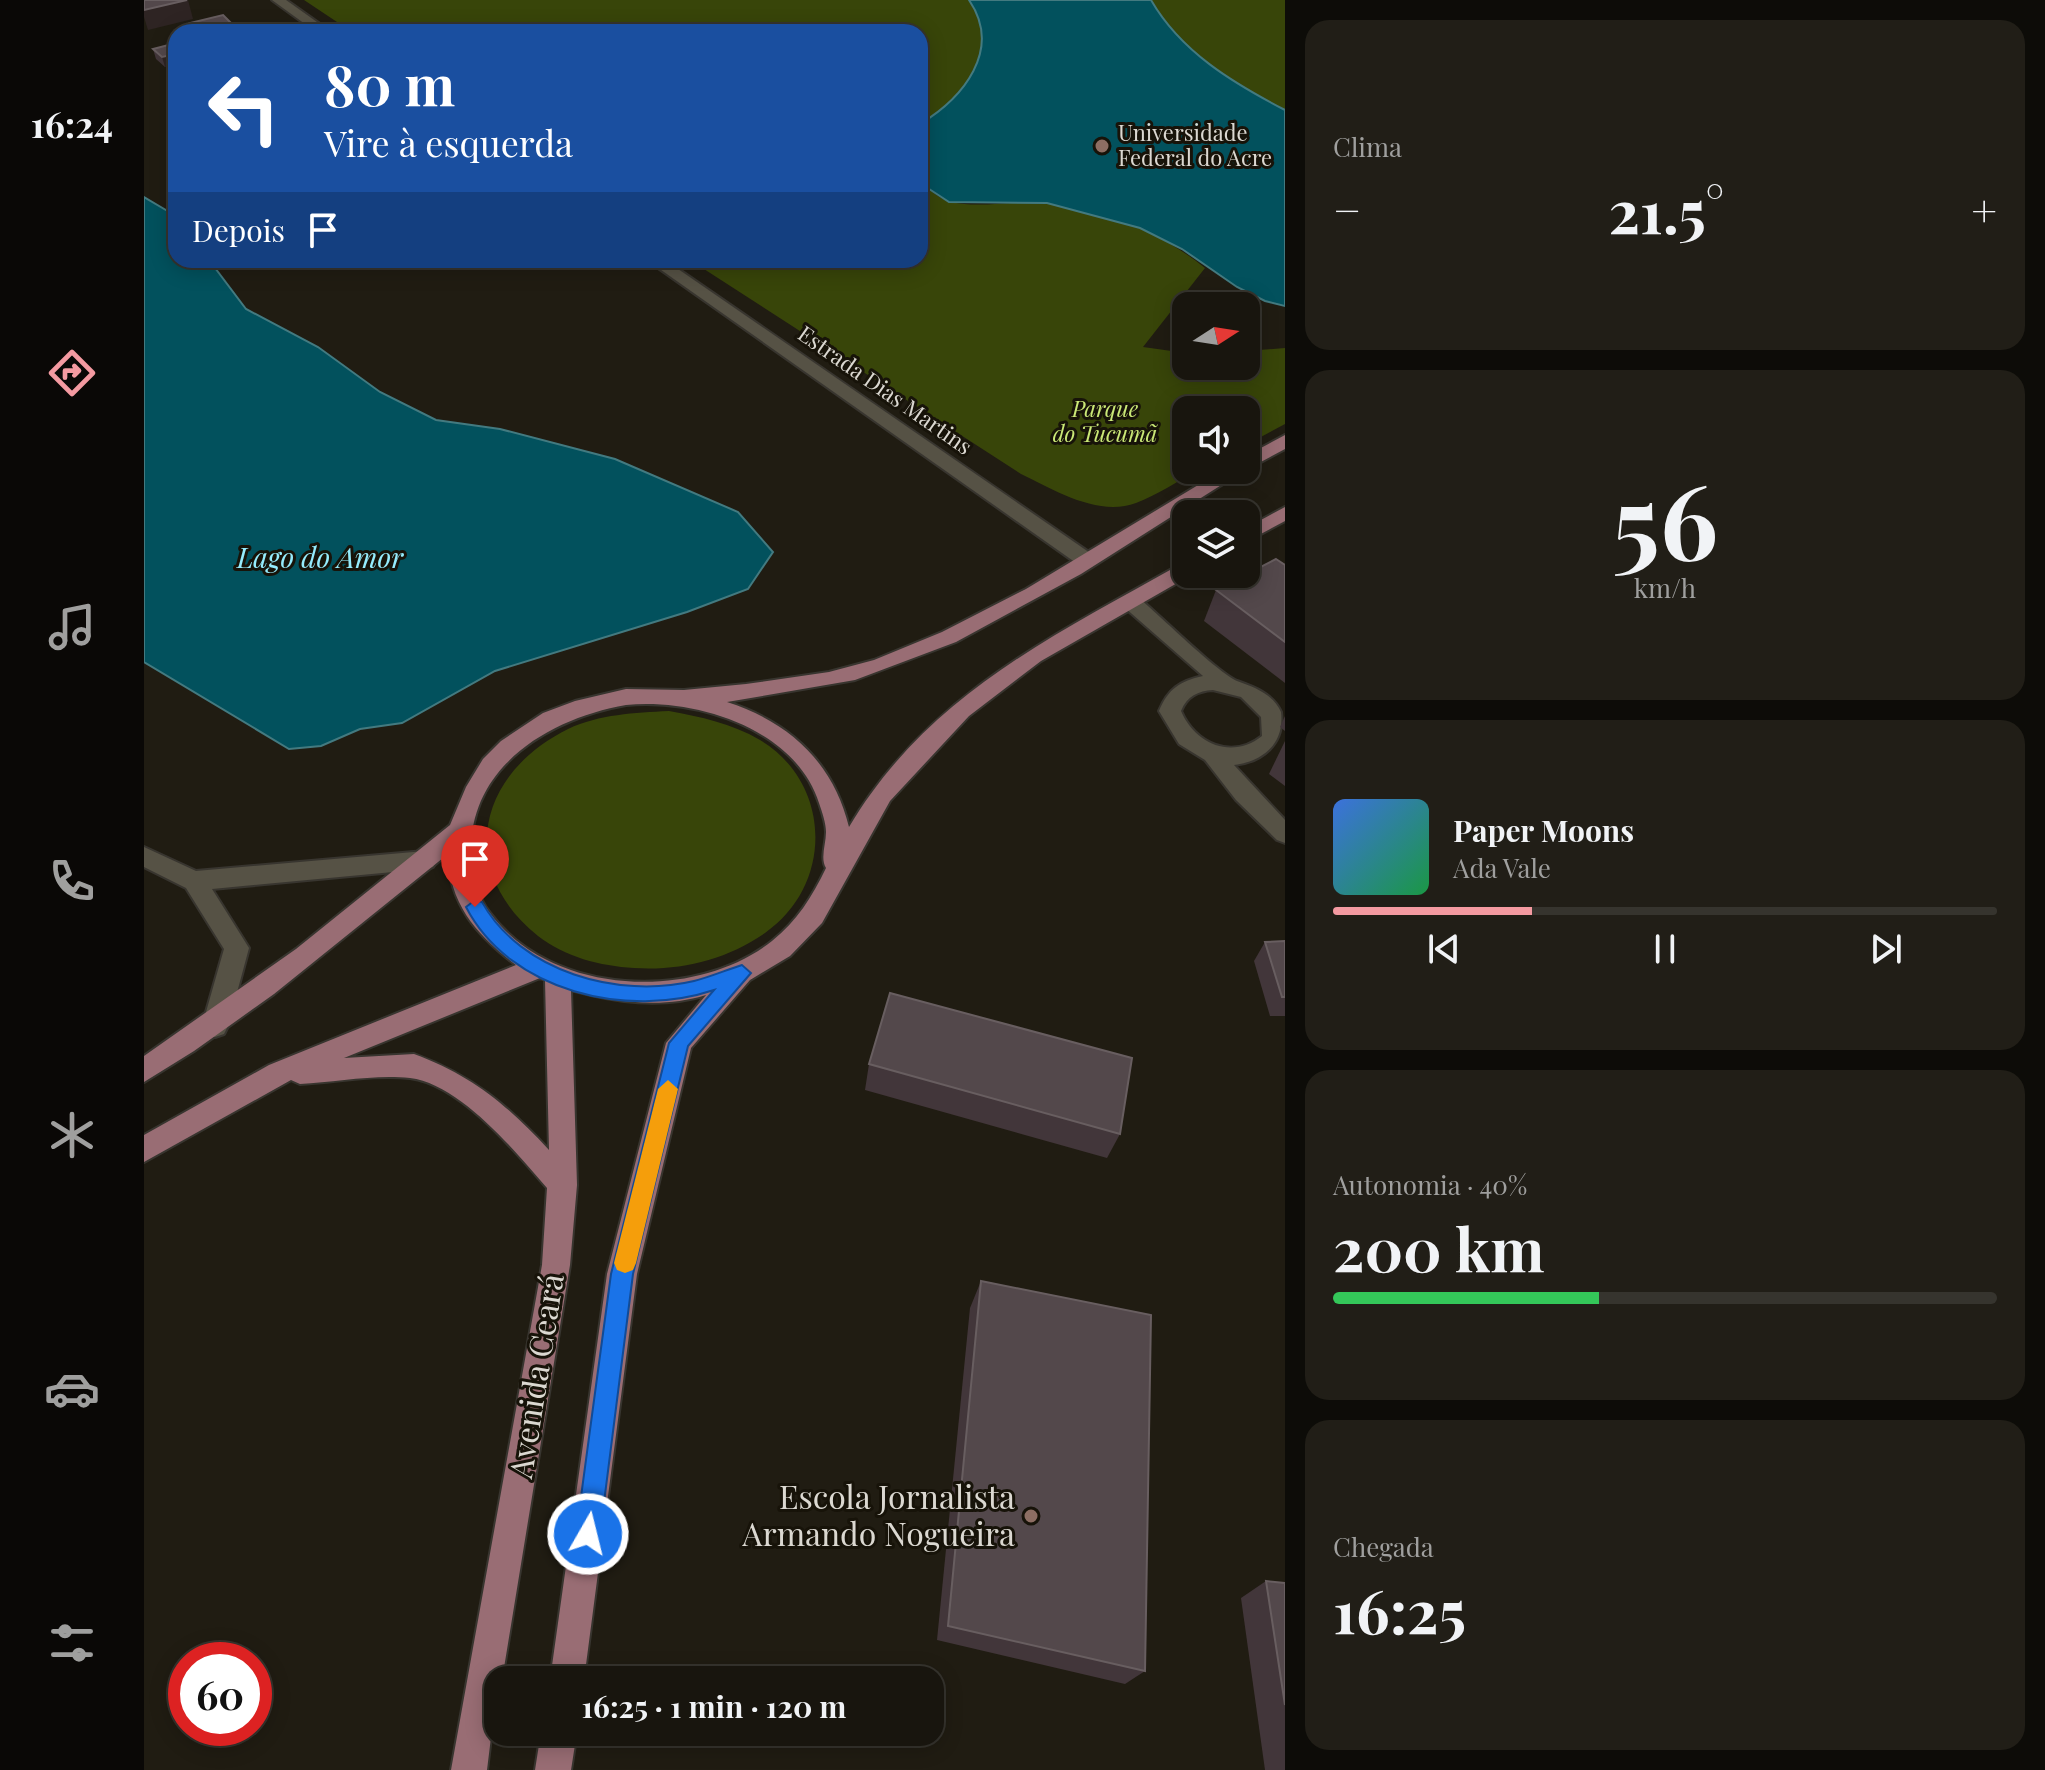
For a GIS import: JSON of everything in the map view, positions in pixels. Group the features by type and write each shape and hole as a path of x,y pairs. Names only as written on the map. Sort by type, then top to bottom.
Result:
{"main road":[{"path":"1260,456 1285,441"},
{"path":"1172,578 1011,670 953,720 910,760 865,816 814,914 783,947 742,973 692,989 623,994 546,973 488,931 462,883 458,832 475,784 503,751 540,724 583,706 630,696 689,698 828,678 900,659 955,635 1213,484"},
{"path":"1260,528 1285,513"},
{"path":"689,698 743,713 766,727 789,742 822,780 838,827 833,877"},
{"path":"144,1070 215,1026 346,926 458,832"},
{"path":"144,1149 278,1073 546,973"},
{"name":"Avenida Ceará","path":"469,1770 556,1265 563,1185 563,1040 546,973"},
{"path":"569,1666 622,1274 679,1043 742,973"},
{"path":"278,1073 414,1066 462,1088 500,1116 563,1185"},
{"path":"553,1770 557,1746"}],"street":[{"path":"278,0 313,24"},
{"name":"Estrada Dias Martins","path":"666,268 1086,560"},
{"path":"1131,602 1225,683"},
{"path":"1213,754 1241,756 1264,749 1273,739 1275,727 1272,714 1262,701 1248,691 1225,683 1196,684 1182,689 1173,699 1170,711 1182,737 1213,754 1244,794 1285,834"},
{"path":"144,856 194,881 237,948 215,1026"},
{"path":"194,881 425,860"}],"green space":[{"path":"304,0 969,0 982,37 980,54 963,87 928,118 928,24 340,24"},
{"path":"1151,0 1285,0 1285,110 1246,89 1193,51 1163,19"},
{"name":"Parque do Tucumã","path":"928,189 939,197 963,204 1037,202 1091,211 1132,225 1188,255 1205,268 1186,292 1172,292 1172,310 1143,347 1172,351 1172,380 1260,380 1260,350 1285,348 1285,424 1260,437 1260,396 1172,396 1174,484 1136,503 1122,506 1092,504 1062,494 1021,474 702,268 928,268"},
{"path":"669,711 738,729 760,740 784,759 801,782 811,807 815,835 813,862 803,889 788,913 765,933 735,950 702,962 668,968 634,968 596,963 571,955 538,936 512,910 495,882 487,853 488,825 497,797 513,771 537,748 568,729 605,717"}],"water":[{"path":"969,0 1151,0 1163,19 1193,51 1246,89 1285,110 1285,306 1260,298 1260,292 1247,292 1237,287 1182,249 1140,228 1047,203 949,202 928,188 928,118 963,87 980,54 982,37"},
{"name":"Lago do Amor","path":"144,197 168,211 168,268 215,268 246,309 318,347 380,392 436,420 500,429 615,459 738,512 773,552 748,589 687,612 495,671 402,723 360,729 321,746 289,749 144,662"}],"building":[{"path":"144,0 187,0 144,10"},
{"path":"223,15 232,24 191,24"},
{"path":"168,45 168,56 162,57 153,49"},
{"path":"1276,559 1285,565 1285,642 1216,590 1260,588 1260,567"},
{"path":"1285,941 1285,997 1282,997 1265,942"},
{"path":"890,993 1132,1058 1120,1134 869,1064"},
{"path":"981,1281 1151,1315 1145,1671 948,1626"},
{"path":"1266,1581 1285,1583 1285,1705"}],"slow traffic":[{"path":"625,1263 668,1089"}],"place":[{"name":"Universidade Federal do Acre","path":"1102,146"},
{"name":"Escola Jornalista Armando Nogueira","path":"1031,1516"}],"route":[{"path":"475,907 488,931 536,968 557,978 623,994 692,989 742,973 679,1043 622,1274 588,1534"}]}
